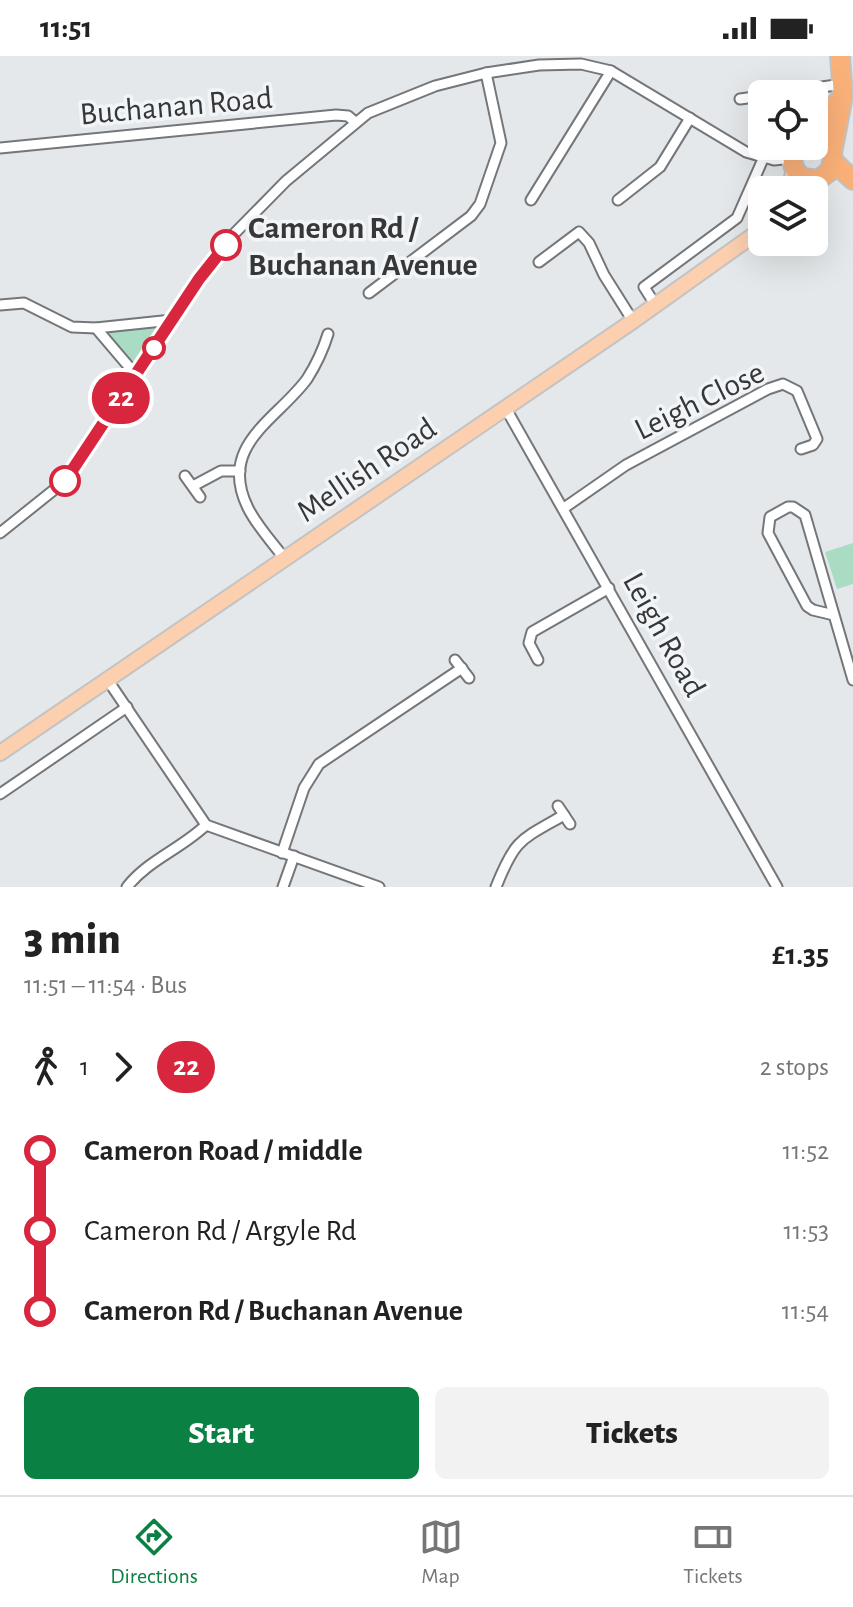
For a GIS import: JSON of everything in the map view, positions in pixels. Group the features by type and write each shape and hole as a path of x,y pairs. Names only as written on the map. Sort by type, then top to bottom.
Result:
{"highway":[{"path":"824,172 843,90 840,56"},
{"path":"828,111 843,90"},
{"path":"796,160 803,178 824,172 853,180"}],"main road":[{"name":"Mellish Road","path":"0,753 633,321 748,239"}],"street":[{"path":"0,533 65,481 231,237 286,181 368,113 435,86 486,73 581,64 611,71 748,153"},
{"path":"531,200 611,71"},
{"path":"376,292 471,216 480,204 501,143 501,131 486,73"},
{"path":"828,91 843,90"},
{"path":"740,99 748,98"},
{"name":"Buchanan Road","path":"0,148 336,115 348,116 351,125"},
{"path":"618,200 660,167 690,118"},
{"path":"651,298 644,287 737,218 763,160"},
{"path":"539,262 579,232 589,243 604,275 633,321"},
{"path":"0,305 24,303 72,327 96,328 172,320"},
{"path":"96,328 136,375"},
{"path":"284,558 249,509 242,490 240,471 246,446 254,433 306,379 324,349 328,334"},
{"path":"324,349 334,354"},
{"name":"Leigh Close","path":"564,508 626,465 768,389 783,384 797,391 817,439 813,445 801,449"},
{"name":"Leigh Road","path":"505,407 777,887"},
{"path":"193,486 221,471 240,471"},
{"path":"185,476 200,497"},
{"path":"834,615 807,606 768,533 770,517 788,507 805,515 853,680"},
{"path":"538,657 529,643 532,632 609,588"},
{"path":"282,853 304,788 319,764 459,664 469,678"},
{"path":"107,679 206,825 379,887"},
{"path":"0,794 127,707"},
{"path":"496,887 513,848 527,836 564,815"},
{"path":"127,887 152,862 191,839 206,825"},
{"path":"283,887 294,856"}],"green space":[{"path":"157,325 161,330 136,366 110,337 114,329"},
{"path":"853,543 853,584 837,589 825,552"}],"bus line":[{"name":"22","path":"65,481 199,279 226,245"}],"place":[{"name":"Cameron Rd / Buchanan Avenue","path":"226,245"}]}
